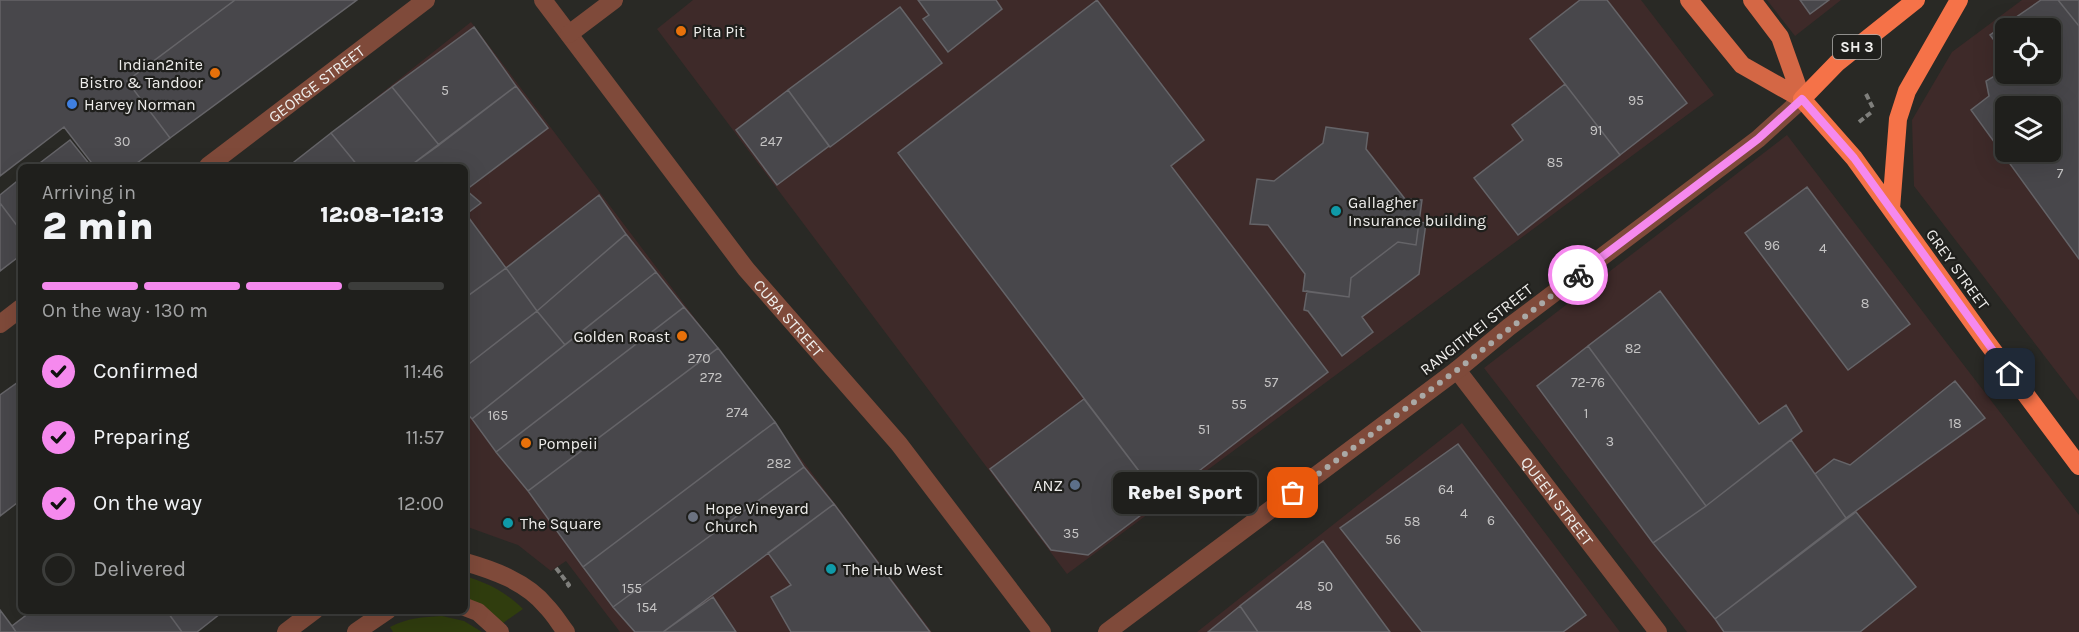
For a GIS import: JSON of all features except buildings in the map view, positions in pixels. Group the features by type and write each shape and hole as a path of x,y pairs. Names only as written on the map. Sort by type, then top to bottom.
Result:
{"highway":[{"name":"RANGITIKEI STREET","path":"1802,99 1838,63 1916,0"},
{"path":"1891,209 1898,119 1907,91 1959,0"},
{"name":"GREY STREET","path":"1802,99 1854,158 2079,466"}],"main road":[{"path":"1689,0 1742,65 1802,99"},
{"path":"1752,0 1780,37 1802,99"}],"street":[{"name":"GEORGE STREET","path":"211,164 426,0"},
{"name":"CUBA STREET","path":"543,0 746,269 898,444 1041,632"},
{"path":"569,34 614,0"},
{"name":"RANGITIKEI STREET","path":"1110,631 1457,370 1509,327 1758,139 1802,99"},
{"path":"0,324 18,310"},
{"name":"QUEEN STREET","path":"1457,370 1658,632"},
{"path":"468,563 490,569 520,585 545,604 566,632"},
{"path":"468,608 478,612 500,632"},
{"path":"286,632 310,614"},
{"path":"356,632 382,614"}],"path":[{"path":"1858,122 1874,110"}],"shaded area":[{"path":"693,0 1641,0 1714,95 1067,574 657,29"},
{"path":"1767,0 1841,0 1795,36"},
{"path":"2022,0 2079,0 2079,401 1914,186 1912,120 1952,52 1995,20 1995,84 2061,84 2061,18 1998,18"},
{"path":"471,22 932,632 620,632 566,561 551,571 518,545 468,527 468,164 293,164"},
{"path":"1787,135 2079,515 2079,632 1687,632 1484,368"},
{"path":"1462,423 1620,632 1197,632"}],"green space":[{"path":"468,577 496,589 523,609 503,623 468,601"},
{"path":"442,616 464,621 482,632 393,632 390,627 409,620"}],"way so far":[{"path":"1293,493 1457,370 1578,275"}],"place":[{"name":"Pita Pit","path":"681,31"},
{"name":"Indian2nite Bistro & Tandoor","path":"215,73"},
{"name":"Harvey Norman","path":"72,104"},
{"name":"Gallagher Insurance building","path":"1336,211"},
{"name":"Golden Roast","path":"682,336"},
{"name":"Pompeii","path":"526,443"},
{"name":"ANZ","path":"1075,485"},
{"name":"Rebel Sport","path":"1293,493"},
{"name":"Hope Vineyard Church","path":"693,517"},
{"name":"The Square","path":"508,523"},
{"name":"The Hub West","path":"831,569"}],"route":[{"path":"1578,275 1758,139 1802,99 1854,158 2010,374"}]}
